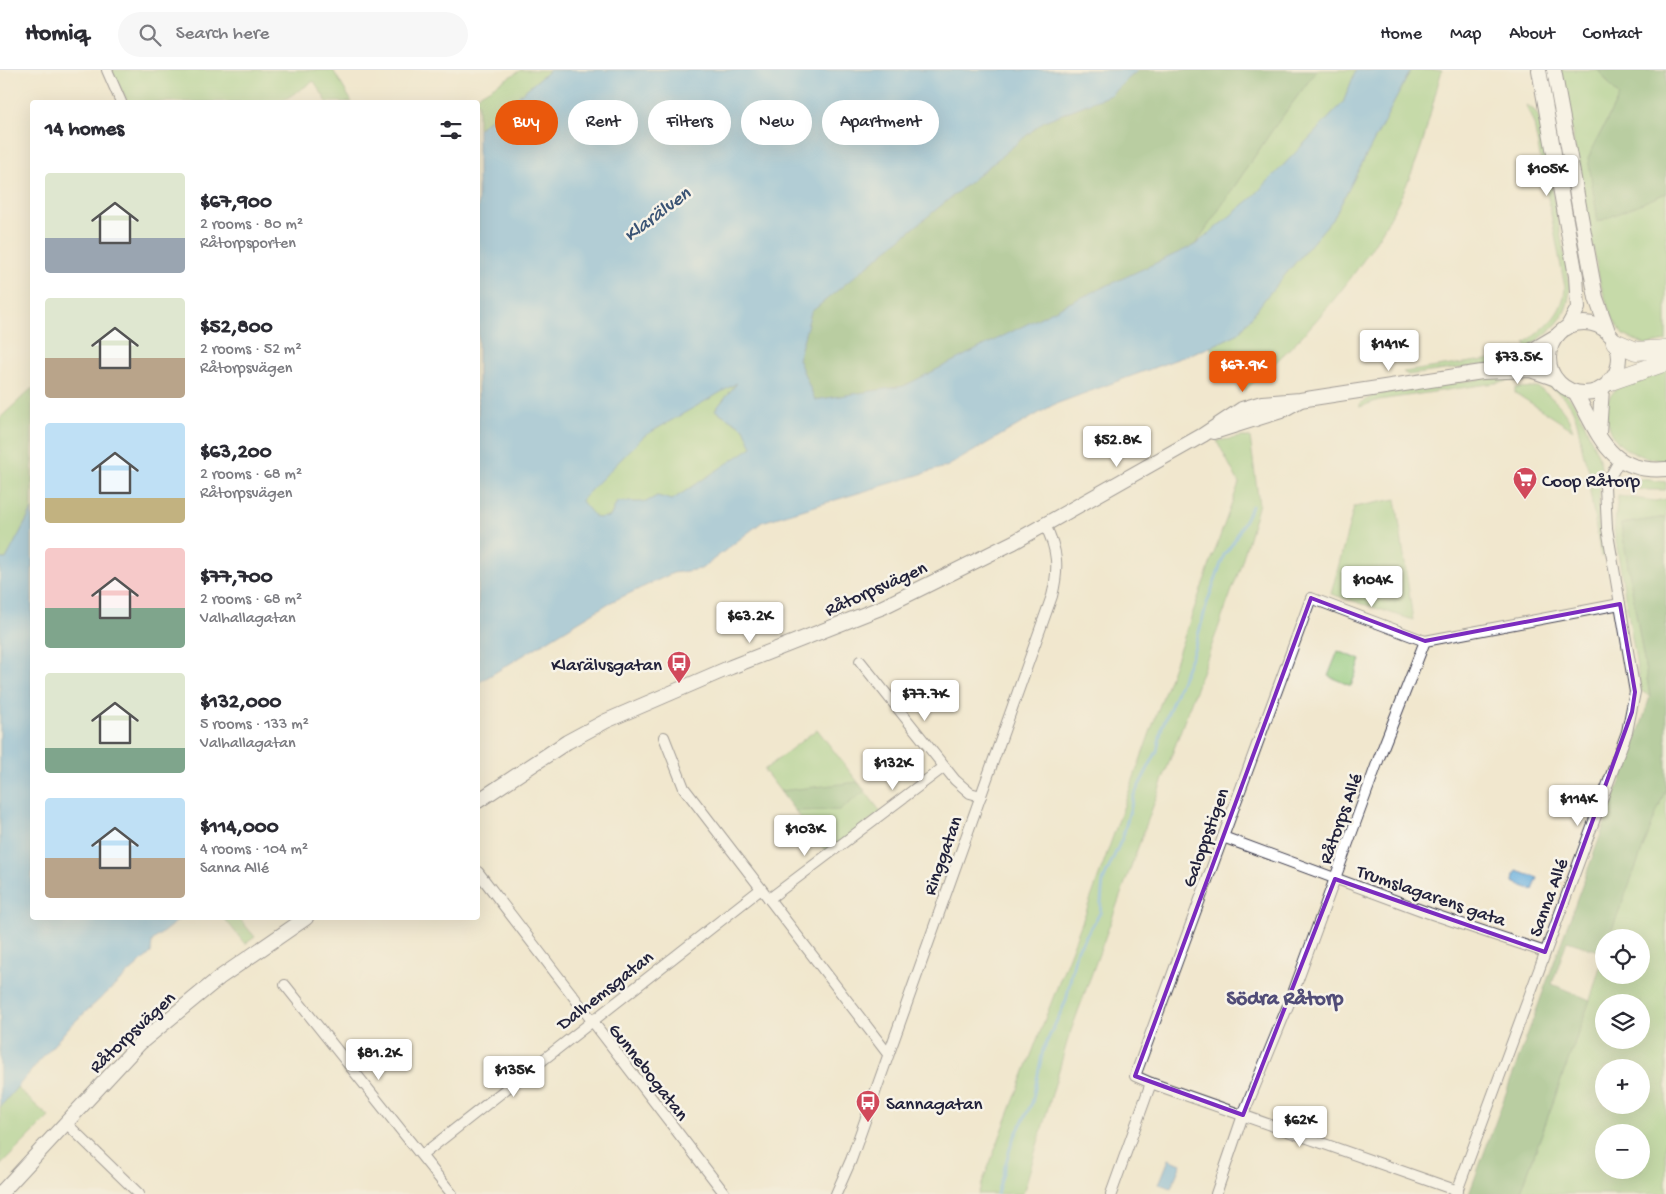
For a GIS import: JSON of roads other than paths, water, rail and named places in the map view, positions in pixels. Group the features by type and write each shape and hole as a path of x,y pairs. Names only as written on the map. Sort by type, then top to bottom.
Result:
{"highway":[{"path":"1612,338 1636,351 1666,349"},
{"path":"1606,385 1666,362"}],"street":[{"path":"107,70 120,100"},
{"path":"1538,70 1576,276 1578,308 1552,345 1549,356 1550,368 1564,388 1575,392 1584,394 1606,385"},
{"path":"1554,70 1596,298 1612,338 1619,362 1606,385 1599,433"},
{"path":"1482,372 1526,354 1562,331 1578,324 1600,327 1612,338"},
{"path":"1482,372 1530,370 1556,379"},
{"name":"Råtorpsvägen","path":"480,800 559,747 606,721 731,667 884,607 1045,525 1203,435 1242,409 1262,402 1300,400 1482,372"},
{"path":"1575,392 1599,433 1603,445 1619,460 1651,470 1666,468"},
{"name":"Sanna Allé","path":"1457,1192 1627,732 1632,712 1634,692 1608,528 1605,486 1619,460"},
{"name":"Ringgatan","path":"836,1194 981,796 1056,580 1056,553 1045,525"},
{"name":"Galoppstigen","path":"1151,1083 1135,1076 1311,598 1425,641"},
{"path":"1425,641 1620,604"},
{"name":"Råtorps Allé","path":"1216,1194 1243,1115 1292,996 1425,641"},
{"path":"860,661 962,788 981,796"},
{"path":"664,736 684,788 888,1054"},
{"path":"769,900 944,767"},
{"name":"Trumslagarens gata","path":"1223,836 1335,879 1545,952"},
{"name":"Gunnebogatan","path":"480,875 591,1022 725,1194"},
{"name":"Dalhemsgatan","path":"422,1155 761,889"},
{"name":"Råtorpsvägen","path":"0,1194 65,1122 140,1044 219,978 303,920"},
{"path":"285,985 452,1194"},
{"path":"1111,1194 1151,1083 1457,1192"},
{"path":"65,1122 139,1194"}],"water":[{"name":"Klarälven","path":"550,70 1138,70 1110,95 1044,121 811,312 798,359 815,400 904,386 1065,305 1195,245 1253,197 1343,103 1356,70 1411,70 1334,217 1267,296 1239,333 1210,347 1053,405 948,466 762,522 701,569 673,573 609,603 480,682 480,127 495,115 495,145 558,145 558,100 513,100","holes":["737,383 715,410 744,428 752,447 672,500 657,496 646,502 617,502 610,517 596,518 581,500 644,436"]},
{"path":"30,514 30,920 178,920 152,941 151,953 69,1027 0,1107 0,559 6,559"},
{"path":"1517,871 1538,878 1533,890 1513,882"},
{"path":"1169,1159 1181,1164 1171,1188 1159,1184"}],"waterway":[{"path":"997,1194 1012,1142 1032,1103 1043,1050 1066,1001 1076,952 1100,913 1103,881 1123,836 1134,795 1157,751 1162,727 1194,650 1207,603 1224,555 1233,543 1252,506"}],"place":[{"name":"Coop Råtorp","path":"1525,500"},
{"name":"Klarälvsgatan","path":"679,684"},
{"name":"Sannagatan","path":"868,1123"}],"district":[{"name":"Södra Råtorp","path":"1285,997"}]}
